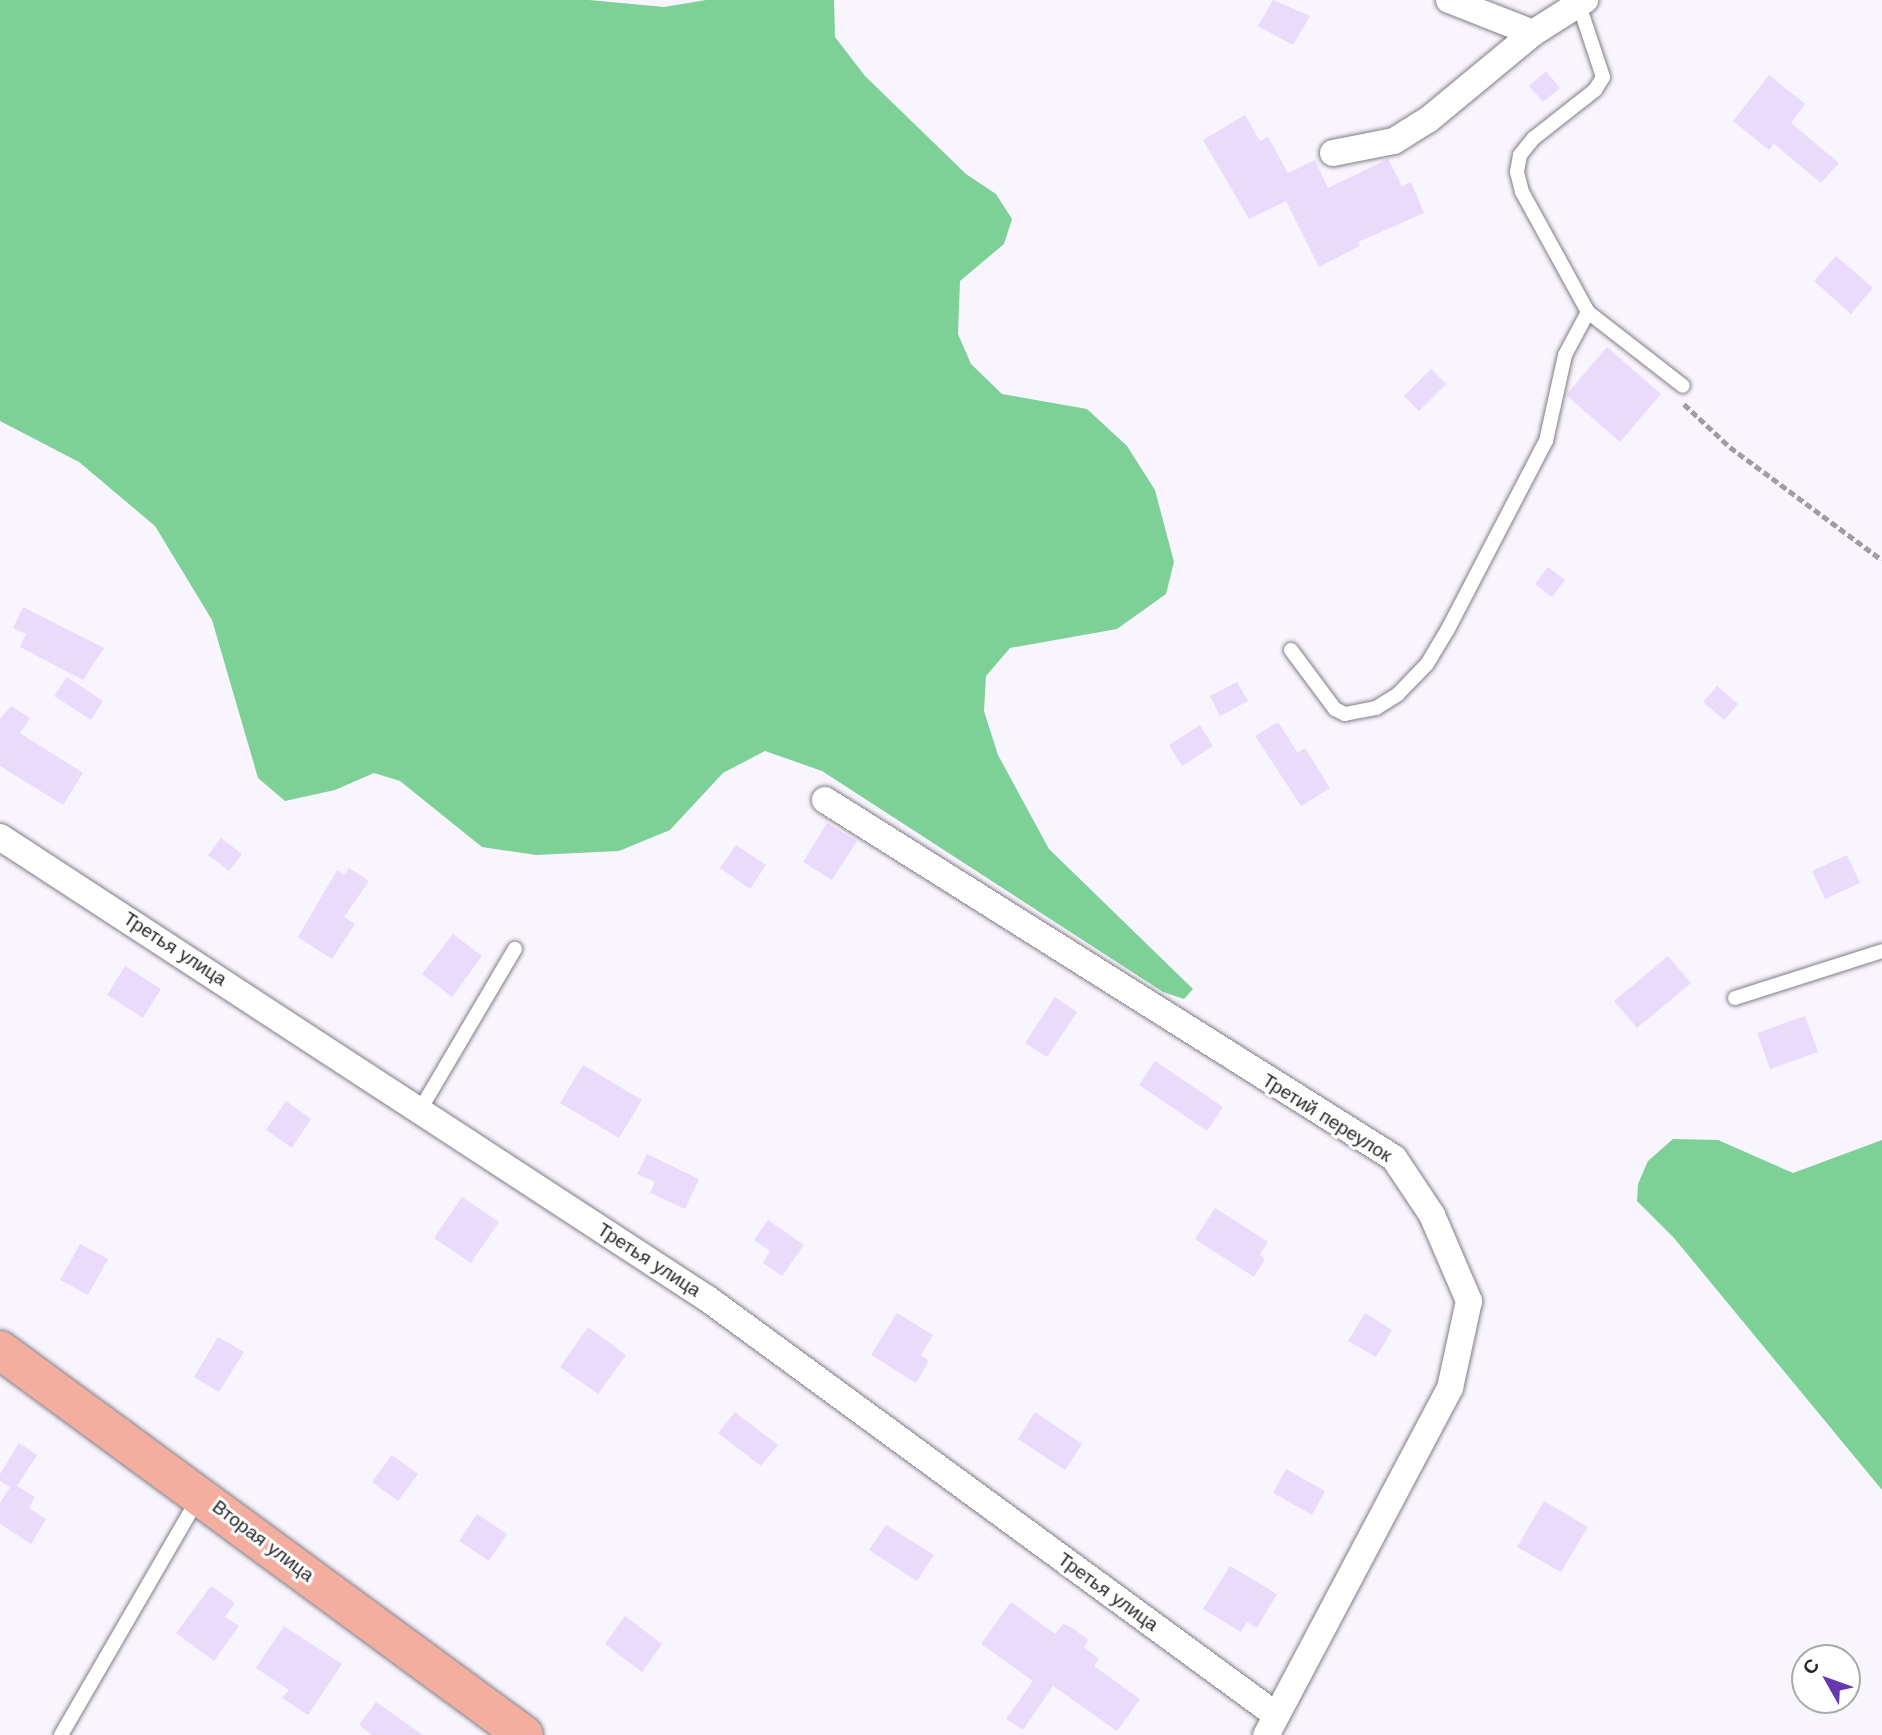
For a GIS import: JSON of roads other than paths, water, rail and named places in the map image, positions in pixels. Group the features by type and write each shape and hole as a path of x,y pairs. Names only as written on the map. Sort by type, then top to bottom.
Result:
{"main road":[{"name":"Вторая улица","path":"0,1350 200,1494 524,1735"}],"street":[{"path":"1449,0 1533,33"},
{"path":"1333,153 1394,141 1427,120 1533,33 1582,2"},
{"name":"Третий переулок","path":"825,800 1394,1158 1432,1215 1469,1301 1450,1388 1271,1725"},
{"name":"Третья улица","path":"0,838 708,1299 1271,1725"}],"lane":[{"path":"1582,2 1603,77 1595,90 1534,138 1520,155 1517,172 1534,216 1588,312 1683,386"},
{"path":"1291,650 1335,709 1345,714 1376,708 1398,694 1427,664 1496,542 1546,441 1565,355 1588,312"},
{"path":"419,1110 514,949"},
{"path":"1735,998 1882,951"},
{"path":"61,1735 200,1494"}]}
